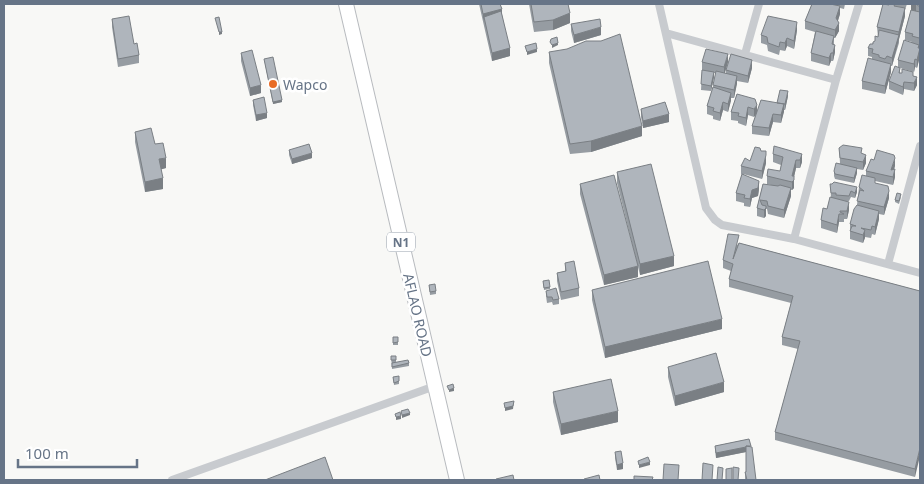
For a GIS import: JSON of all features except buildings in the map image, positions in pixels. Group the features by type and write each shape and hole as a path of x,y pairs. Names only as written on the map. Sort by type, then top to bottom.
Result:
{"highway":[{"name":"AFLAO ROAD","path":"346,4 457,480"}],"street":[{"path":"659,4 706,208 710,214 722,225 794,239 920,273"},
{"path":"745,54 759,4"},
{"path":"794,239 836,80 859,4"},
{"path":"666,33 836,80"},
{"path":"888,264 920,146"},
{"path":"172,480 435,386"}],"place":[{"name":"Wapco","path":"273,84"}]}
